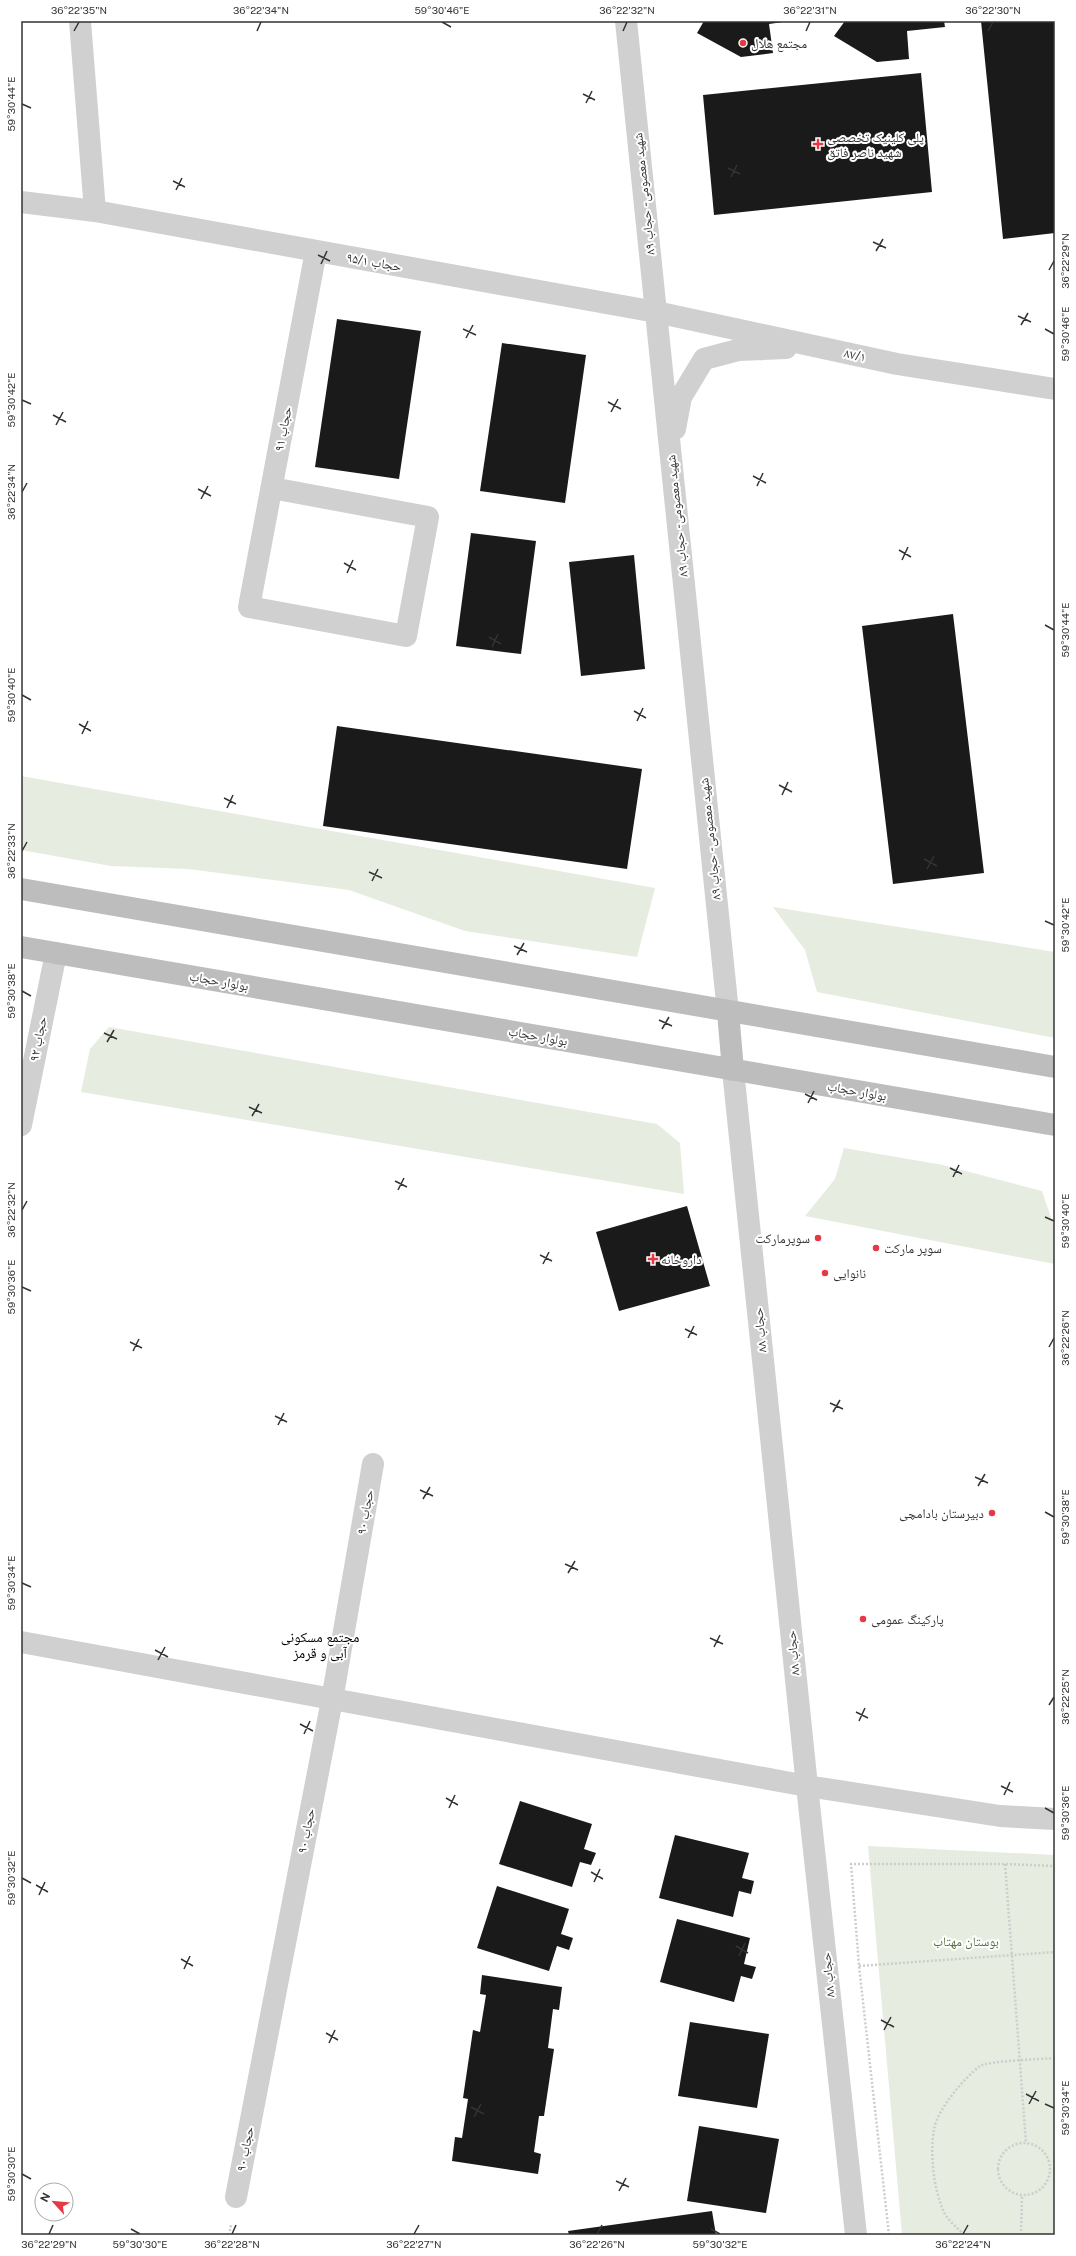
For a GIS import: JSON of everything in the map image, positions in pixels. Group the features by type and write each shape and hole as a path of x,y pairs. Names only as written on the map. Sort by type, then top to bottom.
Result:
{"main road":[{"path":"21,889 728,1012 1055,1066"},
{"name":"بولوار حجاب","path":"21,947 1055,1125"},
{"path":"728,1012 733,1070"}],"street":[{"path":"80,21 95,211"},
{"name":"شهید معصومی - حجاب ۸۹","path":"626,21 728,1012"},
{"name":"حجاب ۹۵/۱","path":"21,202 95,211 656,312"},
{"name":"حجاب ۹۱","path":"272,488 428,517 406,636 249,607 316,251"},
{"name":"۸۷/۱","path":"656,312 896,364 1055,389"},
{"path":"671,456 681,397 704,359 738,350 816,346"},
{"name":"حجاب ۹۲","path":"21,1125 56,953"},
{"name":"حجاب ۸۸","path":"733,1070 807,1786 856,2235"},
{"name":"حجاب ۹۰","path":"236,2197 332,1700 373,1464"},
{"path":"21,1642 807,1786 1000,1816 1055,1819"}],"path":[{"path":"889,2235 859,1966 851,1864 1004,1864 1055,1866"},
{"path":"1004,1864 1026,2143"},
{"path":"859,1966 1055,1952"},
{"path":"964,2235 943,2211 935,2178 932,2148 934,2128 940,2112 961,2086 981,2065 1055,2058"},
{"path":"1026,2143 1043,2151 1049,2163 1049,2176 1046,2184 1039,2191 1031,2195 1022,2195 1013,2193 1002,2183 998,2167 1004,2153 1010,2147 1026,2143"},
{"path":"1021,2235 1022,2195"}],"green space":[{"path":"21,776 655,888 637,957 465,931 349,890 188,869 111,866 21,850"},
{"path":"773,907 1055,952 1055,1038 817,992 805,950"},
{"path":"109,1027 657,1124 680,1143 684,1194 81,1092 90,1049"},
{"path":"844,1148 943,1165 1042,1191 1055,1229 1055,1264 805,1216 835,1179"},
{"name":"بوستان مهتاب","path":"868,1846 1055,1855 1055,2235 902,2235"}],"building":[{"name":"مجتمع هلال","path":"704,21 783,22 769,24 773,53 741,57 697,33"},
{"path":"845,21 944,21 945,27 907,31 909,59 877,62 834,36"},
{"path":"981,21 1054,21 1055,233 1003,239"},
{"name":"پلی کلینیک تخصصی شهید ناصر فاتق","path":"921,73 932,192 714,215 703,95"},
{"path":"337,319 421,331 399,479 315,467"},
{"path":"502,343 586,355 565,503 480,491"},
{"path":"471,533 536,541 521,654 456,646"},
{"path":"634,555 645,669 581,676 569,562"},
{"path":"953,614 984,873 893,884 862,626"},
{"path":"337,726 642,769 627,869 323,826"},
{"name":"داروخانه","path":"687,1206 710,1286 619,1311 596,1232"},
{"path":"520,1801 592,1824 584,1849 596,1853 591,1865 580,1862 572,1887 499,1864"},
{"path":"675,1835 749,1853 742,1878 754,1881 751,1894 739,1891 733,1917 659,1898"},
{"path":"497,1886 569,1909 561,1934 573,1938 569,1950 557,1946 549,1971 477,1948"},
{"path":"677,1919 750,1938 744,1964 756,1967 752,1979 741,1976 734,2002 660,1982"},
{"path":"482,1975 562,1987 559,2010 553,2009 548,2048 554,2049 544,2116 539,2116 534,2152 541,2154 538,2174 452,2161 455,2137 462,2138 468,2099 463,2098 473,2030 480,2032 486,1995 480,1994"},
{"path":"690,2022 769,2034 757,2108 678,2096"},
{"path":"699,2126 779,2139 766,2213 687,2201"},
{"path":"712,2211 716,2235 569,2235 568,2231"}],"place":[{"name":"مجتمع هلال","path":"743,43"},
{"name":"پلی کلینیک تخصصی شهید ناصر فاتق","path":"818,144"},
{"name":"سوپرمارکت","path":"818,1238"},
{"name":"سوپر مارکت","path":"876,1248"},
{"name":"داروخانه","path":"653,1259"},
{"name":"نانوایی","path":"825,1273"},
{"name":"دبیرستان بادامچی","path":"992,1513"},
{"name":"پارکینگ عمومی","path":"863,1619"}],"district":[{"name":"مجتمع مسکونی آبی و قرمز","path":"320,1646"}]}
